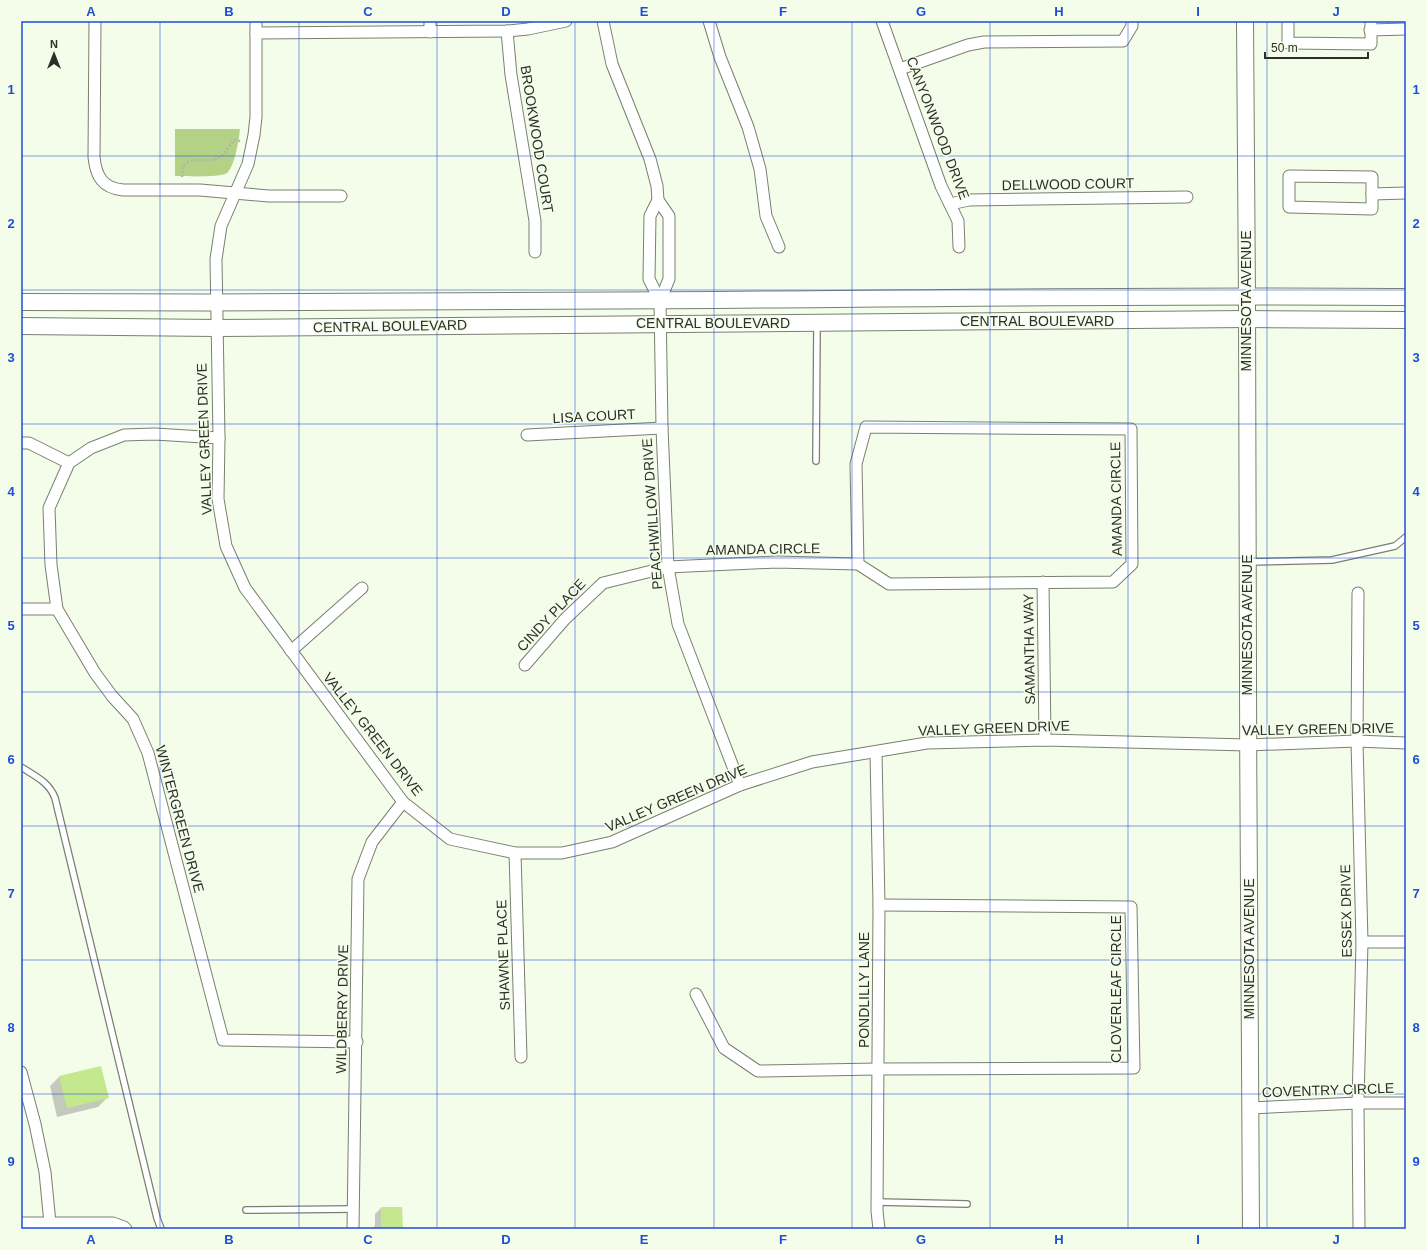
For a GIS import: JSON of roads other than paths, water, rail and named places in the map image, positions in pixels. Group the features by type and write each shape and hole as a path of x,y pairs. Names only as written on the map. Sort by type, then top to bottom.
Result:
{"street":[{"path":"95,21 94,157 97,173 102,181 114,189 123,190 200,190 269,196 342,196"},
{"name":"VALLEY GREEN DRIVE","path":"256,21 256,117 254,135 248,164 223,220 216,259 219,438 218,499 226,546 245,588 403,802 450,839 515,853 562,853 612,842 740,785 812,762 927,743 1045,740 1248,745 1357,741 1406,743"},
{"path":"256,33 430,26 507,31 528,29 566,21"},
{"name":"PEACHWILLOW DRIVE","path":"603,21 612,64 650,159 657,186 658,200 669,216 669,279 660,300 662,428 668,567 678,624 740,785"},
{"path":"709,21 720,57 748,127 760,169 766,216 779,246"},
{"name":"CANYONWOOD DRIVE","path":"882,21 941,186 958,221 959,246"},
{"path":"900,69 968,45 984,42 1123,41 1132,26 1132,21"},
{"name":"MINNESOTA AVENUE","path":"1245,21 1251,1229"},
{"path":"1288,21 1288,43 1371,44 1371,25 1406,29"},
{"name":"BROOKWOOD COURT","path":"507,31 511,75 535,221 534,252"},
{"path":"1289,176 1372,177 1372,194 1372,208 1289,207 1289,176"},
{"path":"1372,194 1406,193"},
{"name":"DELLWOOD COURT","path":"950,204 969,200 1187,197"},
{"name":"PEACHWILLOW DRIVE","path":"658,200 650,216 649,279 660,300"},
{"name":"CENTRAL BOULEVARD","path":"21,302 216,303 1247,295 1406,297"},
{"name":"CENTRAL BOULEVARD","path":"21,326 216,328 1247,319 1406,320"},
{"name":"AMANDA CIRCLE","path":"668,567 776,562 858,564 889,584 1113,582 1132,564 1131,429 866,427 856,464 858,564"},
{"name":"LISA COURT","path":"527,435 662,428"},
{"path":"21,443 29,443 69,463 90,448 124,435 155,434 219,438"},
{"name":"WINTERGREEN DRIVE","path":"69,463 49,508 51,565 57,609 95,673 112,696 133,719 148,753 222,1040 357,1042"},
{"name":"CINDY PLACE","path":"525,665 565,619 602,583 668,567"},
{"name":"SAMANTHA WAY","path":"1043,582 1045,740"},
{"path":"291,651 362,588"},
{"name":"ESSEX DRIVE","path":"1358,593 1357,741 1362,942 1358,1103 1359,1229"},
{"path":"21,609 57,609"},
{"name":"PONDLILLY LANE","path":"876,752 879,905 877,1202 879,1229"},
{"name":"WILDBERRY DRIVE","path":"353,1229 357,1042 358,879 372,842 403,802"},
{"name":"SHAWNE PLACE","path":"515,853 521,1058"},
{"name":"CLOVERLEAF CIRCLE","path":"878,1069 1134,1068 1131,907 879,905"},
{"path":"1362,942 1406,942"},
{"path":"696,994 724,1048 758,1071 878,1069"},
{"path":"21,1072 35,1124 45,1172 50,1223"},
{"name":"COVENTRY CIRCLE","path":"1250,1108 1358,1103 1406,1103"},
{"path":"21,1223 113,1223 126,1229"}],"lane":[{"path":"816,461 817,322"},
{"path":"1247,562 1332,560 1395,546 1406,537"},
{"path":"21,767 47,784 52,789 55,798 156,1218 162,1229"},
{"path":"877,1202 967,1204"},
{"path":"246,1210 353,1209"}]}
